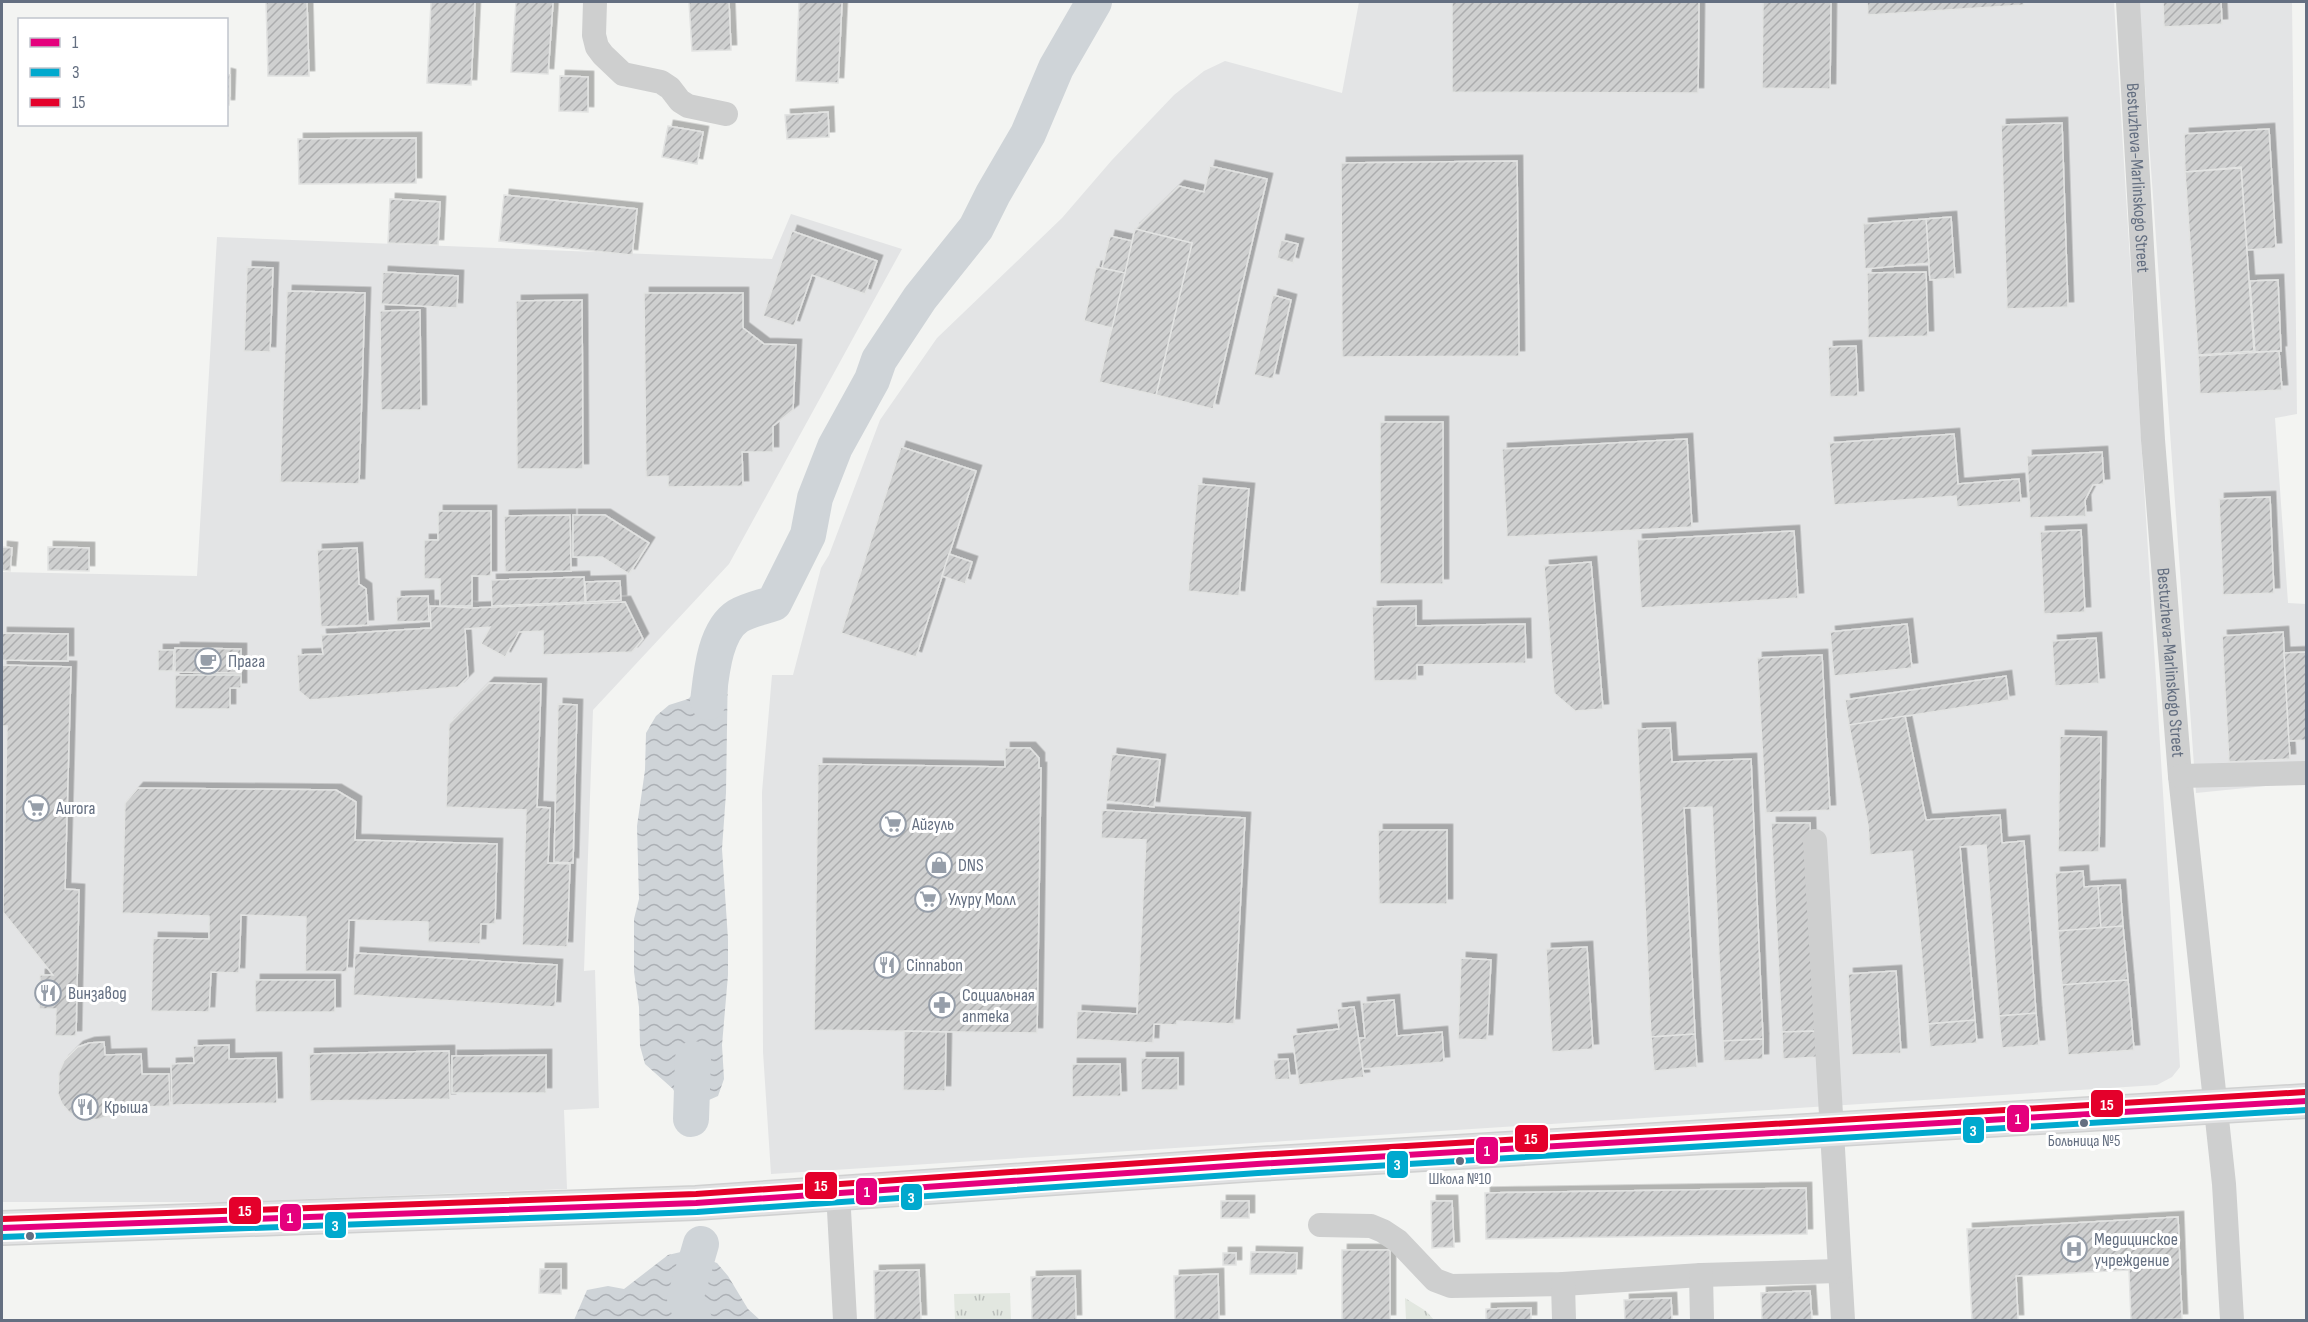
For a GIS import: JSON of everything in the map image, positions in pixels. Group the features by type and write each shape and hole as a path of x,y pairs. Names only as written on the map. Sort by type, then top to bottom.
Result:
{"street":[{"path":"595,2 594,35 597,47 623,74 661,82 688,106 726,114"},
{"name":"Bestuzheva-Marlinskogo Street","path":"2128,2 2153,440 2180,776 2224,1184 2232,1320"},
{"path":"2180,776 2307,772"},
{"path":"1815,841 1843,1320"},
{"path":"2,1228 696,1203 1257,1164 2307,1101"},
{"path":"838,1192 845,1320"},
{"path":"1320,1225 1371,1226 1383,1231 1398,1241 1435,1280 1451,1286 1563,1284 1701,1275 1839,1271"},
{"path":"1701,1275 1702,1320"},
{"path":"1563,1284 1564,1320"}],"shaded area":[{"path":"1359,2 2114,2 2180,1067 2172,1077 2157,1085 771,1174 763,1052 762,792 772,675 793,675 821,568 829,555 880,420 937,338 1062,218 1112,160 1174,95 1204,71 1225,61 1342,93"},
{"path":"2139,2 2292,2 2297,414 2275,418 2288,603 2306,604 2306,782 2196,793"},
{"path":"791,214 902,249 729,564 593,710 584,971 595,970 599,1108 564,1110 567,1189 225,1202 2,1202 2,572 197,576 217,237 772,259"}],"green space":[{"path":"1010,1293 1011,1320 955,1320 954,1294"},
{"path":"1405,1298 1426,1311 1434,1320 1406,1320"}],"water":[{"path":"714,653 728,663 726,793 722,849 728,939 728,975 722,1045 724,1079 718,1096 684,1111 673,1089 645,1064 640,1046 639,1007 634,972 634,919 639,899 637,826 645,770 646,733 656,716 669,705 688,699 702,686"},
{"path":"685,1251 717,1263 728,1276 748,1309 760,1320 574,1320 587,1290 608,1286 624,1289 668,1255"}],"building":[{"path":"266,2 307,2 309,76 268,76"},
{"path":"431,2 475,2 471,85 427,83"},
{"path":"516,2 553,2 548,74 511,72"},
{"path":"689,2 729,2 731,50 692,51"},
{"path":"799,2 842,2 838,83 796,81"},
{"path":"1452,2 1699,2 1698,93 1452,92"},
{"path":"1763,2 1831,2 1830,89 1762,88"},
{"path":"1867,2 2024,2 2024,5 1868,15"},
{"path":"2163,2 2221,2 2222,24 2164,27"},
{"path":"228,74 230,75 228,105"},
{"path":"560,76 588,77 588,112 559,111"},
{"path":"828,112 829,137 787,139 785,115"},
{"path":"2062,123 2068,307 2007,309 2001,125"},
{"path":"668,126 703,132 697,164 662,157"},
{"path":"2269,129 2276,248 2247,250 2241,167 2185,172 2184,134"},
{"path":"416,138 416,183 299,184 298,139"},
{"path":"1517,161 1519,356 1342,357 1341,163"},
{"path":"1210,166 1267,179 1213,409 1156,395 1192,243 1135,229 1179,186 1204,192"},
{"path":"2241,168 2254,351 2198,355 2185,172"},
{"path":"504,195 637,209 632,255 499,241"},
{"path":"390,199 440,202 438,245 388,243"},
{"path":"1951,217 1955,278 1930,280 1926,219"},
{"path":"1926,219 1929,263 1865,269 1863,224"},
{"path":"1135,229 1192,243 1156,395 1099,382"},
{"path":"792,231 877,261 865,294 812,275 794,326 763,316"},
{"path":"1110,236 1132,241 1125,273 1102,268"},
{"path":"1281,240 1298,244 1293,263 1277,258"},
{"path":"247,267 273,268 270,352 244,351"},
{"path":"1096,267 1125,273 1112,328 1084,321"},
{"path":"383,272 458,276 457,308 381,304"},
{"path":"1926,272 1928,336 1868,338 1867,273"},
{"path":"2278,280 2281,351 2255,352 2250,281"},
{"path":"287,291 365,293 359,484 280,482"},
{"path":"644,293 743,293 743,328 764,344 796,345 793,410 773,426 773,452 742,452 743,486 668,487 668,476 646,477"},
{"path":"1273,295 1291,300 1273,379 1254,375"},
{"path":"582,300 583,469 517,469 516,301"},
{"path":"420,310 421,410 381,410 380,311"},
{"path":"1856,346 1858,396 1830,397 1828,347"},
{"path":"2279,351 2282,390 2200,394 2198,356"},
{"path":"1380,422 1443,422 1443,584 1380,584"},
{"path":"1954,434 1958,484 2019,479 2021,502 1957,507 1956,496 1834,505 1829,443"},
{"path":"1687,439 1692,527 1507,537 1502,449"},
{"path":"901,447 976,471 916,657 841,633"},
{"path":"2102,452 2104,484 2093,485 2085,500 2086,516 2030,518 2027,456"},
{"path":"1198,484 1249,489 1239,596 1188,591"},
{"path":"2270,497 2274,593 2223,595 2219,499"},
{"path":"438,511 491,511 491,576 472,576 472,606 440,606 440,579 424,579 424,540 438,540"},
{"path":"570,515 571,571 505,572 504,516"},
{"path":"573,515 605,515 649,543 629,574 602,557 573,557"},
{"path":"2081,530 2085,612 2044,614 2040,532"},
{"path":"1794,531 1798,598 1641,608 1637,540"},
{"path":"2,547 12,548 10,571 2,570"},
{"path":"48,547 89,548 89,571 48,570"},
{"path":"357,548 359,584 366,589 368,625 321,627 317,550"},
{"path":"949,554 972,562 965,584 942,576"},
{"path":"1591,562 1603,709 1575,711 1554,693 1544,566"},
{"path":"584,577 585,602 492,606 491,580"},
{"path":"620,581 621,600 586,602 585,582"},
{"path":"428,596 429,621 397,622 396,597"},
{"path":"625,602 643,639 632,652 543,655 543,631 519,632 505,657 481,644 490,627 465,629 468,677 458,687 310,700 299,691 297,655 323,654 321,635 431,628 430,606 472,608"},
{"path":"1416,606 1416,626 1525,624 1526,663 1417,665 1417,680 1374,681 1372,607"},
{"path":"1907,624 1912,668 1834,676 1830,632"},
{"path":"2283,632 2290,759 2229,762 2222,636"},
{"path":"2,633 68,634 68,661 2,660"},
{"path":"2096,638 2099,683 2055,686 2052,641"},
{"name":"Прага","path":"175,648 241,649 241,673 175,672"},
{"path":"158,650 174,650 173,671 158,671"},
{"path":"2306,652 2306,740 2289,741 2284,653"},
{"path":"1822,655 1830,810 1766,813 1757,658"},
{"name":"Aurora","path":"2,665 71,667 65,889 79,890 76,1036 55,1036 56,1009 39,1009 40,975 53,975 3,912 7,726 2,726"},
{"path":"175,675 241,675 241,688 230,688 230,709 175,709"},
{"path":"2006,676 2009,700 1849,725 1845,700"},
{"path":"489,683 541,684 537,807 550,808 548,863 570,864 567,947 522,945 526,810 446,807 449,724"},
{"path":"558,704 577,705 573,863 554,862"},
{"path":"1905,716 1926,820 2000,815 2002,843 2024,841 2036,1013 1999,1016 1986,845 1960,847 1975,1020 1928,1024 1912,851 1870,855 1868,825 1849,725"},
{"path":"1670,728 1672,762 1751,759 1763,1039 1723,1041 1712,807 1684,808 1695,1034 1651,1037 1637,729"},
{"path":"2060,736 2101,737 2099,852 2058,852"},
{"name":"Улуру Молл","path":"1005,748 1030,748 1039,758 1039,768 1041,768 1037,1033 814,1030 818,764 1005,767"},
{"path":"1112,754 1160,760 1154,807 1106,801"},
{"path":"138,788 336,790 356,802 355,840 497,844 495,924 481,924 480,944 428,942 428,922 349,920 347,972 305,971 306,917 241,915 239,973 211,972 209,1012 151,1011 153,938 209,939 209,916 122,913 125,803"},
{"path":"1102,810 1245,818 1234,1024 1177,1021 1177,1025 1154,1024 1153,1043 1076,1039 1077,1011 1137,1014 1146,840 1101,838"},
{"path":"1771,823 1810,823 1817,1031 1782,1032"},
{"path":"1378,830 1447,830 1447,904 1379,904"},
{"path":"2083,871 2084,887 2098,886 2101,928 2058,931 2055,873"},
{"path":"2120,885 2123,926 2101,928 2098,886"},
{"path":"2123,926 2128,980 2062,985 2058,931"},
{"path":"1587,947 1593,1049 1552,1052 1546,949"},
{"path":"355,953 557,965 555,1007 353,995"},
{"path":"1461,958 1491,960 1487,1040 1458,1039"},
{"path":"1896,971 1901,1053 1852,1055 1848,974"},
{"path":"255,980 335,980 335,1012 255,1012"},
{"path":"2128,980 2134,1050 2068,1055 2062,985"},
{"path":"1394,1000 1397,1036 1442,1032 1444,1062 1363,1069 1359,1038 1365,1038 1362,1003"},
{"path":"1354,1007 1364,1077 1299,1085 1292,1035 1339,1029 1337,1009"},
{"path":"2036,1013 2039,1045 2002,1048 1999,1016"},
{"path":"1975,1020 1977,1043 1930,1047 1928,1024"},
{"path":"904,1031 946,1032 945,1091 903,1090"},
{"path":"1817,1031 1819,1057 1783,1059 1782,1032"},
{"path":"1695,1034 1697,1067 1654,1071 1651,1037"},
{"path":"1763,1039 1763,1059 1724,1061 1723,1041"},
{"path":"104,1042 105,1055 141,1054 142,1074 169,1074 170,1106 118,1108 110,1115 89,1120 78,1118 69,1112 62,1104 58,1094 59,1072 64,1061 78,1047 89,1043"},
{"path":"229,1045 229,1059 276,1058 277,1103 172,1105 171,1064 194,1063 193,1046"},
{"path":"449,1051 450,1099 310,1101 309,1054"},
{"path":"546,1055 546,1093 452,1093 452,1056"},
{"path":"1141,1058 1178,1058 1178,1090 1141,1090"},
{"path":"1288,1059 1290,1079 1275,1080 1273,1060"},
{"path":"1072,1064 1120,1064 1121,1096 1072,1097"},
{"path":"1806,1188 1807,1234 1486,1239 1485,1193"},
{"path":"1221,1201 1249,1201 1249,1218 1221,1218"},
{"path":"1431,1201 1452,1201 1454,1247 1432,1248"},
{"name":"Медицинское учреждение","path":"2178,1217 2182,1319 2131,1320 2129,1270 2016,1276 2018,1320 1972,1320 1967,1229"},
{"path":"1342,1250 1390,1250 1390,1320 1342,1320"},
{"path":"1251,1252 1297,1253 1296,1274 1250,1274"},
{"path":"1223,1253 1236,1253 1236,1265 1223,1265"},
{"path":"540,1269 561,1269 561,1294 539,1293"},
{"path":"919,1270 921,1320 875,1320 874,1271"},
{"path":"1218,1274 1219,1320 1175,1320 1174,1276"},
{"path":"1075,1276 1076,1320 1032,1320 1031,1277"},
{"path":"1810,1291 1812,1320 1762,1320 1761,1293"},
{"path":"1671,1298 1672,1320 1625,1320 1624,1300"},
{"path":"1531,1308 1531,1320 1486,1320 1486,1309"}],"waterway":[{"path":"708,702 715,655 724,632 738,616 774,603 808,535 815,498 835,447 872,380 879,360 920,298 976,228 1028,134 1056,68 1094,2"},
{"path":"691,1119 693,1059"},
{"path":"694,1320 685,1299 701,1244"}],"transit line":[{"name":"15","path":"2,1219 696,1194 1256,1155 2305,1092"},
{"name":"1","path":"2,1228 696,1203 1257,1164 2306,1101"},
{"name":"3","path":"2,1237 697,1212 1258,1173 2306,1110"}],"place":[{"name":"Прага","path":"208,661"},
{"name":"Aurora","path":"36,808"},
{"name":"Айгуль","path":"893,824"},
{"name":"DNS","path":"939,865"},
{"name":"Улуру Молл","path":"928,899"},
{"name":"Cinnabon","path":"887,965"},
{"name":"Винзавод","path":"48,993"},
{"name":"Социальная аптека","path":"942,1005"},
{"name":"Крыша","path":"85,1107"},
{"name":"Больница №5","path":"2084,1123"},
{"name":"Школа №10","path":"1460,1161"},
{"name":"Медицинское учреждение","path":"2074,1249"}]}
